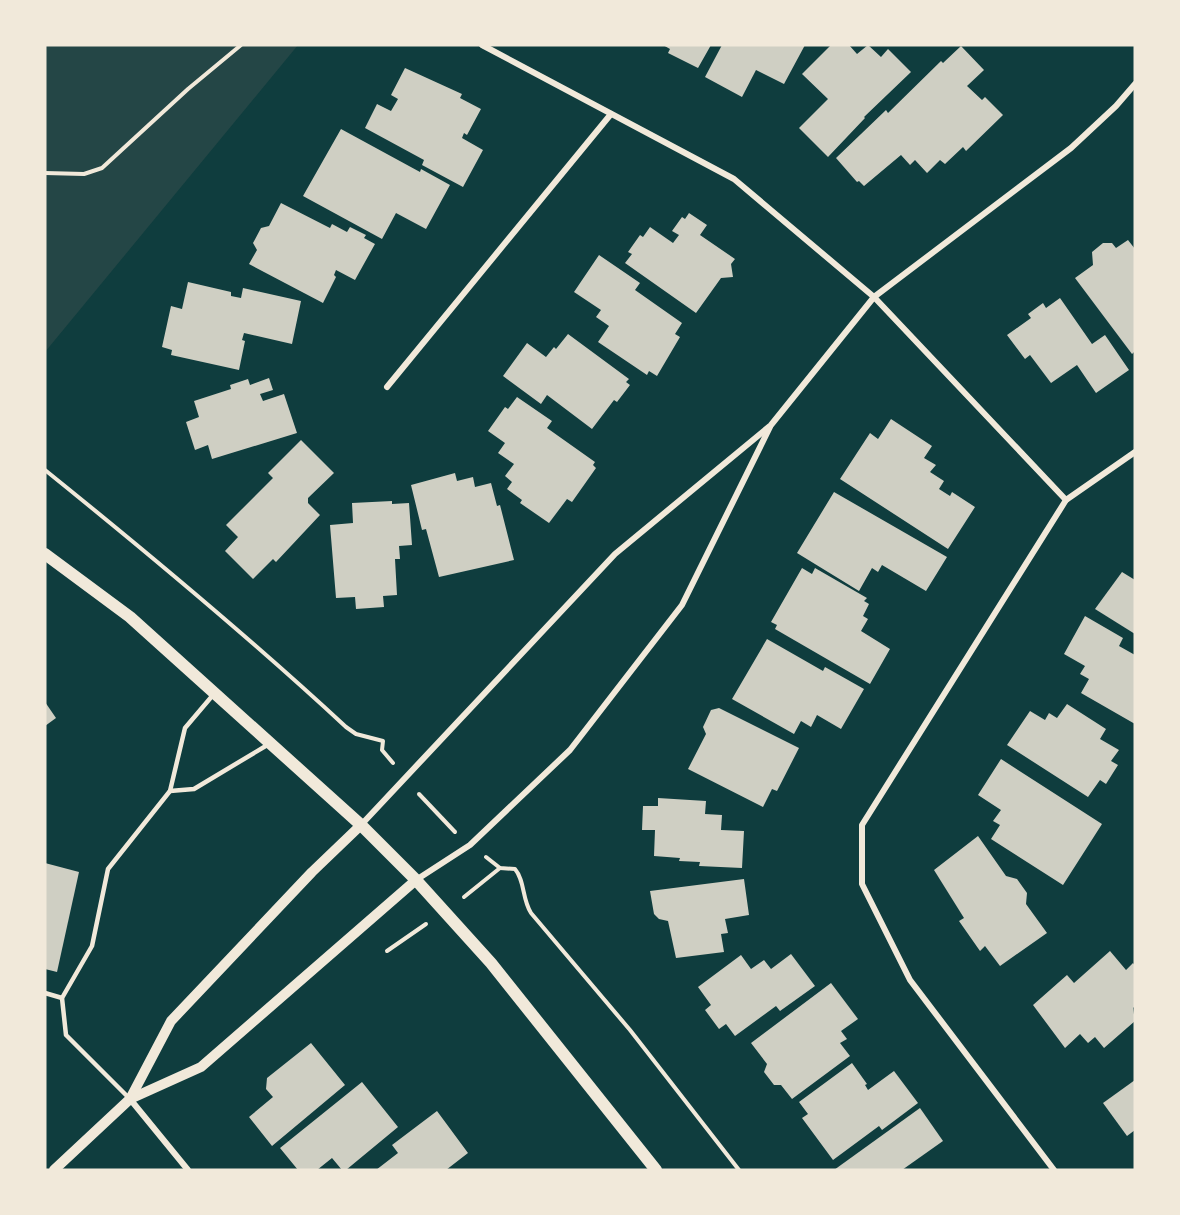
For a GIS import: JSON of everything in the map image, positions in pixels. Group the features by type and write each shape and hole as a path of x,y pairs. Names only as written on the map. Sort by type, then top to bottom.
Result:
{"main road":[{"path":"45,554 130,617 361,825 416,880 491,963 656,1170"}],"street":[{"path":"482,45 734,179 874,297 1066,500"},
{"path":"130,1099 171,1021 312,872 406,779 615,554 771,425 874,297 1071,148 1116,106 1135,84"},
{"path":"387,387 611,114"},
{"path":"54,1170 130,1099 201,1067 416,880 470,845 570,750 682,605 771,425"},
{"path":"1054,1170 910,980 862,884 862,825 1066,500 1135,452"},
{"path":"130,1099 188,1170"}],"lane":[{"path":"130,1099 66,1035 62,998 92,946 108,868 170,790 184,728 214,693"},
{"path":"170,790 194,789 269,743"},
{"path":"45,993 62,998"}],"path":[{"path":"45,173 84,174 102,168 174,101 242,45"},
{"path":"45,470 259,646 346,726 356,734 383,741 382,750 436,815 500,868 514,869 520,876 522,894 531,913 630,1030 739,1170"}],"shaded area":[{"path":"45,45 298,45 45,352"}],"building":[{"path":"663,45 711,45 698,68 668,53 670,49"},
{"path":"722,45 805,45 784,84 756,70 742,97 705,77"},
{"path":"831,45 849,45 857,54 868,45 881,57 888,49 911,72 864,117 828,157 799,128 828,99 802,74"},
{"path":"961,46 984,70 967,86 982,100 985,97 1003,115 966,151 963,147 945,164 940,160 927,173 915,160 910,165 901,155 864,186 859,181 857,182 836,158 886,110 888,113 941,61 943,63"},
{"path":"405,68 462,94 460,98 481,109 467,135 464,133 462,138 483,150 463,187 422,165 424,160 365,128 377,104 391,111 398,99 391,95"},
{"path":"341,129 420,172 421,169 450,185 426,229 396,213 382,239 303,196"},
{"path":"281,203 330,228 332,224 347,232 350,227 366,235 364,238 375,244 355,280 336,270 334,275 336,277 323,303 249,264 257,250 253,243 261,228 269,226"},
{"path":"689,213 707,225 700,235 735,259 731,264 733,277 721,278 696,313 625,263 632,254 628,252 640,235 643,237 650,227 673,243 679,235 672,231 682,217 685,219"},
{"path":"1128,240 1135,249 1135,351 1132,354 1075,278 1093,265 1092,252 1103,243 1112,243 1116,248"},
{"path":"599,255 640,283 635,290 682,323 675,334 680,337 657,376 649,371 647,375 598,342 609,326 596,317 601,310 574,292"},
{"path":"188,282 231,292 231,296 241,298 243,288 301,301 292,344 244,333 242,340 245,341 239,370 171,355 172,350 162,347 171,306 182,309"},
{"path":"1060,298 1092,344 1105,335 1129,370 1096,393 1077,365 1051,383 1030,355 1025,359 1007,335 1031,318 1028,314 1043,303 1046,308"},
{"path":"568,334 629,379 626,382 630,385 617,402 614,400 592,429 547,395 541,404 503,376 527,343 546,357"},
{"path":"269,378 273,390 260,394 263,401 284,394 297,433 212,459 208,445 195,450 186,422 199,417 194,401 231,389 230,385 248,379 250,385"},
{"path":"517,397 552,421 547,428 595,462 593,465 596,468 572,502 567,499 549,523 520,503 522,500 507,489 512,482 505,476 514,464 498,453 505,443 488,431 505,407 508,409"},
{"path":"891,419 932,446 924,458 936,465 930,472 944,481 939,489 950,496 952,492 975,507 948,549 840,479 870,433 878,439"},
{"path":"301,440 334,473 308,498 308,503 320,515 276,562 273,559 253,579 225,551 238,537 226,525 273,478 268,473"},
{"path":"455,473 457,481 473,477 475,487 491,483 497,506 500,505 514,560 439,577 426,529 422,530 411,485"},
{"path":"834,492 947,557 926,591 882,565 878,572 872,568 859,591 797,553"},
{"path":"392,501 392,504 409,503 412,545 399,546 400,559 395,559 397,595 383,596 384,607 356,609 355,597 336,598 330,525 353,523 352,503"},
{"path":"802,568 812,574 815,568 867,598 864,601 869,604 863,616 868,619 861,631 890,649 870,684 775,629 777,625 771,622"},
{"path":"1122,572 1135,580 1135,634 1095,609"},
{"path":"1085,616 1123,638 1119,646 1135,655 1135,724 1081,693 1089,679 1080,674 1085,666 1064,654"},
{"path":"767,639 823,671 825,667 864,689 841,729 817,715 811,727 801,721 794,734 732,699"},
{"path":"45,702 56,718 45,726"},
{"path":"1067,704 1106,729 1100,739 1119,750 1111,761 1118,765 1106,784 1100,780 1088,797 1007,745 1030,711 1045,720 1049,713 1057,718"},
{"path":"719,708 799,748 777,791 772,789 763,807 688,769 706,734 703,727 711,710"},
{"path":"1001,759 1102,824 1063,885 991,839 1000,825 993,821 1001,810 978,795"},
{"path":"658,798 706,801 705,814 722,815 721,830 744,831 742,868 699,866 700,862 654,856 655,830 642,830 643,806 658,806"},
{"path":"978,836 1006,876 1017,879 1027,893 1026,904 1047,933 1000,966 985,946 980,951 959,921 964,918 934,870"},
{"path":"45,863 79,872 57,972 45,969"},
{"path":"744,879 749,915 725,919 728,933 721,934 724,952 676,958 668,921 659,919 654,914 650,891"},
{"path":"1110,951 1126,970 1133,963 1135,966 1135,1006 1133,1008 1135,1021 1104,1048 1095,1037 1088,1043 1080,1034 1065,1048 1033,1005 1067,975 1074,983"},
{"path":"791,954 815,986 780,1011 776,1006 735,1036 726,1024 719,1029 705,1010 711,1005 698,987 741,955 751,969 764,960 771,969"},
{"path":"831,983 858,1019 841,1031 847,1039 840,1043 850,1056 792,1099 781,1085 774,1085 764,1072 767,1064 751,1043"},
{"path":"311,1043 345,1085 272,1146 249,1117 273,1097 266,1089 267,1078"},
{"path":"852,1063 867,1084 865,1085 868,1090 894,1071 918,1103 882,1130 879,1126 833,1160 802,1118 808,1114 799,1102"},
{"path":"1135,1080 1135,1130 1127,1136 1103,1103"},
{"path":"362,1082 398,1127 346,1170 342,1170 332,1158 317,1170 298,1170 280,1148"},
{"path":"920,1108 943,1141 902,1170 834,1170"},
{"path":"437,1111 468,1153 446,1170 376,1170 398,1153 392,1145"}]}
